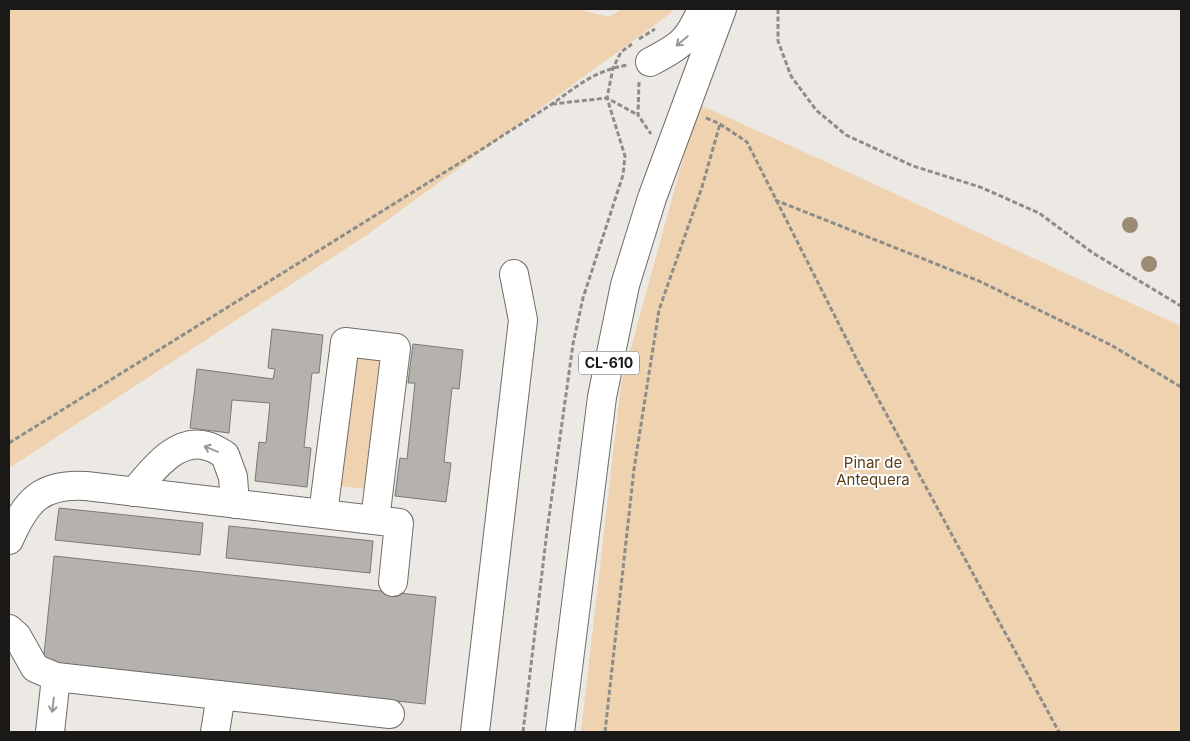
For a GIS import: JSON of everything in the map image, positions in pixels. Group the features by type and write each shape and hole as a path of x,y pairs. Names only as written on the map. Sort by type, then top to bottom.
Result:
{"main road":[{"path":"650,62 671,51 692,34 702,9"},
{"name":"CL-610","path":"560,732 602,398 625,285 652,198 722,9"},
{"path":"475,732 524,320 514,274"},
{"path":"324,514 345,342 396,348 375,520"},
{"path":"134,492 159,463 184,445 207,445 225,455 233,477 235,504"},
{"path":"9,540 19,517 35,497 50,489 66,485 134,492 399,523 393,582"},
{"path":"9,629 17,636 35,668 56,677 390,714"},
{"path":"50,732 56,677"},
{"path":"215,732 220,695"}],"path":[{"path":"778,9 778,41 791,76 816,110 846,135 913,166 980,187 1039,213 1093,253 1181,306"},
{"path":"523,732 547,531 573,344 583,298 623,175 625,156 607,98 613,68 621,52 641,37 663,25"},
{"path":"9,443 281,276 552,104 578,83 613,68 650,62"},
{"path":"638,115 638,88 650,62"},
{"path":"552,104 607,98 638,115 659,140 671,146"},
{"path":"685,108 720,124 747,142 857,360 1059,732"},
{"path":"606,732 634,469 659,310 702,187 720,124"},
{"path":"775,200 979,281 1111,345 1181,387"}],"green space":[{"path":"9,9 577,9 609,17 622,9 672,9 671,13 367,235 9,468"},
{"name":"Pinar de Antequera","path":"698,104 1181,326 1181,732 581,732 621,384"},
{"path":"355,351 386,355 368,489 338,486"}],"building":[{"path":"272,329 323,335 319,373 312,373 304,447 311,448 307,487 255,481 259,442 266,443 270,403 232,400 229,433 190,428 197,369 273,379 275,369 268,368"},
{"path":"413,344 463,350 459,389 452,388 444,462 451,463 446,502 395,496 400,458 407,459 415,383 408,383"},
{"path":"59,508 203,523 200,555 55,540"},
{"path":"229,526 373,541 370,573 226,558"},
{"path":"54,556 436,597 425,704 43,664"}]}
